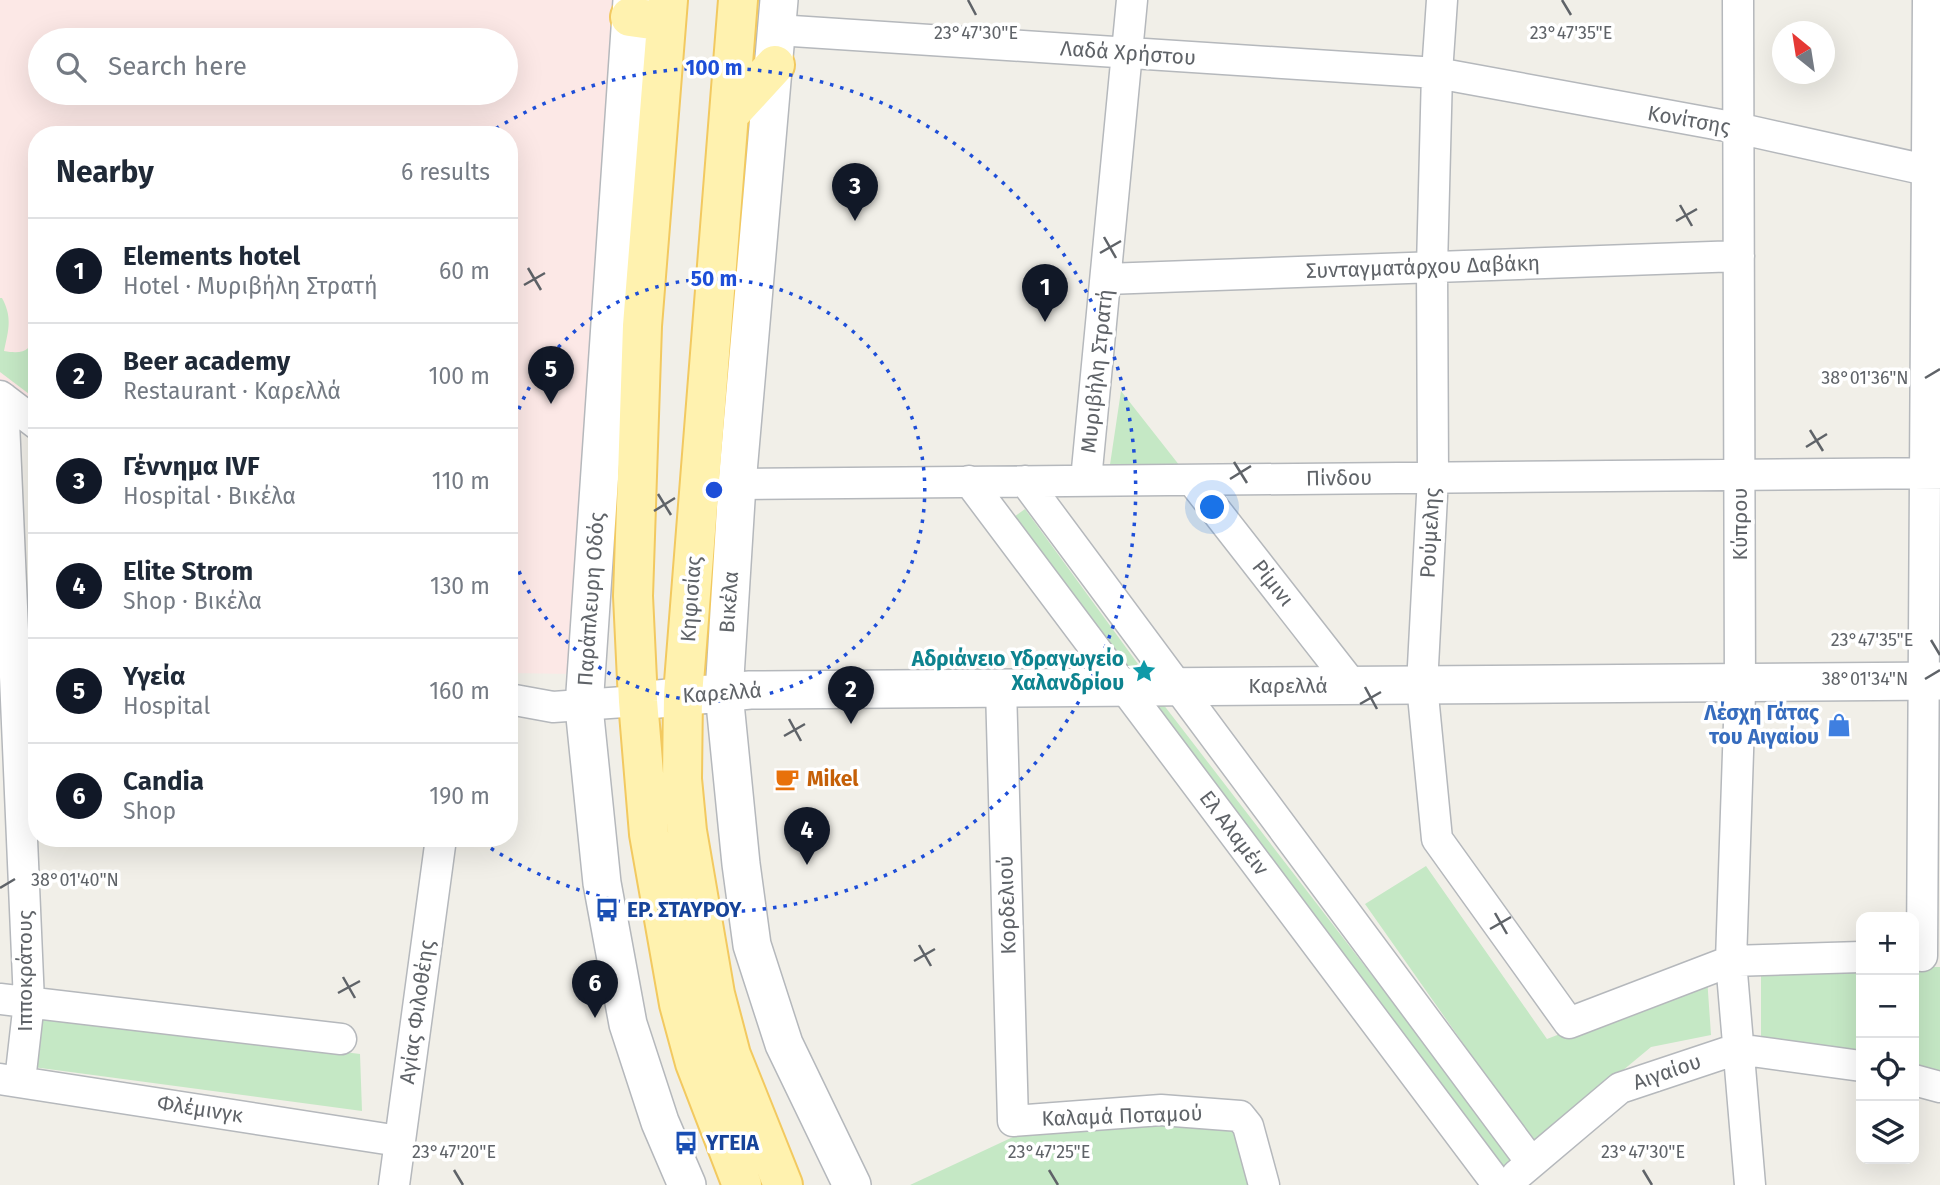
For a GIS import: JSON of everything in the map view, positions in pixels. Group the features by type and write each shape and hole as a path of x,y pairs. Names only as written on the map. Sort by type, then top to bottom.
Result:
{"main road":[{"name":"Κηφισίας","path":"738,0 683,695 682,779 687,831 715,993 731,1055 783,1185"},
{"path":"649,10 633,596 638,701 649,834 679,1004 695,1063 742,1185"},
{"path":"729,115 777,32"}],"street":[{"name":"Μυριβήλη Στρατή","path":"1086,481 1132,0"},
{"name":"Ρούμελης","path":"1442,0 1437,74 1432,267 1433,477 1422,685 1437,839 1569,1023 1731,961"},
{"name":"Κύπρου","path":"1738,0 1740,683 1731,961 1750,1185"},
{"path":"1925,956 1932,681 1934,172 1928,0"},
{"name":"Παράπλευρη Οδός","path":"649,10 584,707 601,883 628,1024 660,1122 687,1185"},
{"name":"Λαδά Χρήστου","path":"777,32 1437,74"},
{"name":"Βικέλα","path":"777,32 737,484 724,693 752,945 784,1044 852,1185"},
{"name":"Κονίτσης","path":"1437,74 1737,128 1934,172"},
{"name":"Συνταγματάρχου Δαβάκη","path":"1106,279 1739,256"},
{"path":"2,397 28,417"},
{"name":"Ιπποκράτους","path":"2,397 15,1001 10,1080"},
{"name":"Πίνδου","path":"737,484 1933,473"},
{"name":"Ρίμινι","path":"1192,480 1353,686"},
{"name":"Ελ Αλαμέιν","path":"968,481 1499,1185"},
{"name":"Ελ Αλαμέιν","path":"1025,481 1531,1162"},
{"name":"Καρελλά","path":"638,701 750,690 1932,681"},
{"name":"Κορδελιού","path":"1001,688 1013,1121"},
{"path":"518,701 553,707 584,707 638,701"},
{"name":"Αγίας Φιλοθέης","path":"394,1185 440,847"},
{"path":"1731,961 1856,957"},
{"path":"15,1001 341,1039"},
{"name":"Αιγαίου","path":"1506,1185 1620,1088 1737,1049 1856,1065"},
{"name":"Φλέμινγκ","path":"10,1080 399,1141"},
{"path":"1919,1081 1940,1087"},
{"name":"Καλαμά Ποταμού","path":"1013,1121 1161,1110 1240,1116 1248,1126 1264,1185"}],"shaded area":[{"path":"0,0 621,0 574,674 518,673 518,126 28,126 28,407 0,384"}],"green space":[{"path":"2,298 9,318 4,351 24,351 28,348 28,393 0,372"},
{"path":"1121,391 1187,475 1108,478"},
{"path":"1025,509 1138,664 1126,673 1014,517"},
{"path":"1143,703 1163,704 1515,1161 1502,1172"},
{"path":"1426,866 1547,1039 1707,977 1711,1035 1651,1047 1534,1144 1365,904"},
{"path":"1919,967 1940,967 1940,1075 1919,1069"},
{"path":"1856,969 1856,1053 1761,1042 1761,972"},
{"path":"40,1013 360,1054 362,1111 33,1067"},
{"path":"1162,1118 1234,1128 1254,1185 910,1185 1013,1137"}],"place":[{"name":"Γέννημα IVF","path":"855,221"},
{"name":"Elements hotel","path":"1045,322"},
{"name":"Υγεία","path":"551,404"},
{"name":"Αδριάνειο Υδραγωγείο Χαλανδρίου","path":"1144,671"},
{"name":"Beer academy","path":"851,724"},
{"name":"Λέσχη Γάτας του Αιγαίου","path":"1839,725"},
{"name":"Mikel","path":"787,779"},
{"name":"Elite Strom","path":"807,865"},
{"name":"ΕΡ. ΣΤΑΥΡΟΥ","path":"607,910"},
{"name":"Candia","path":"595,1018"},
{"name":"ΥΓΕΙΑ","path":"686,1143"}]}
